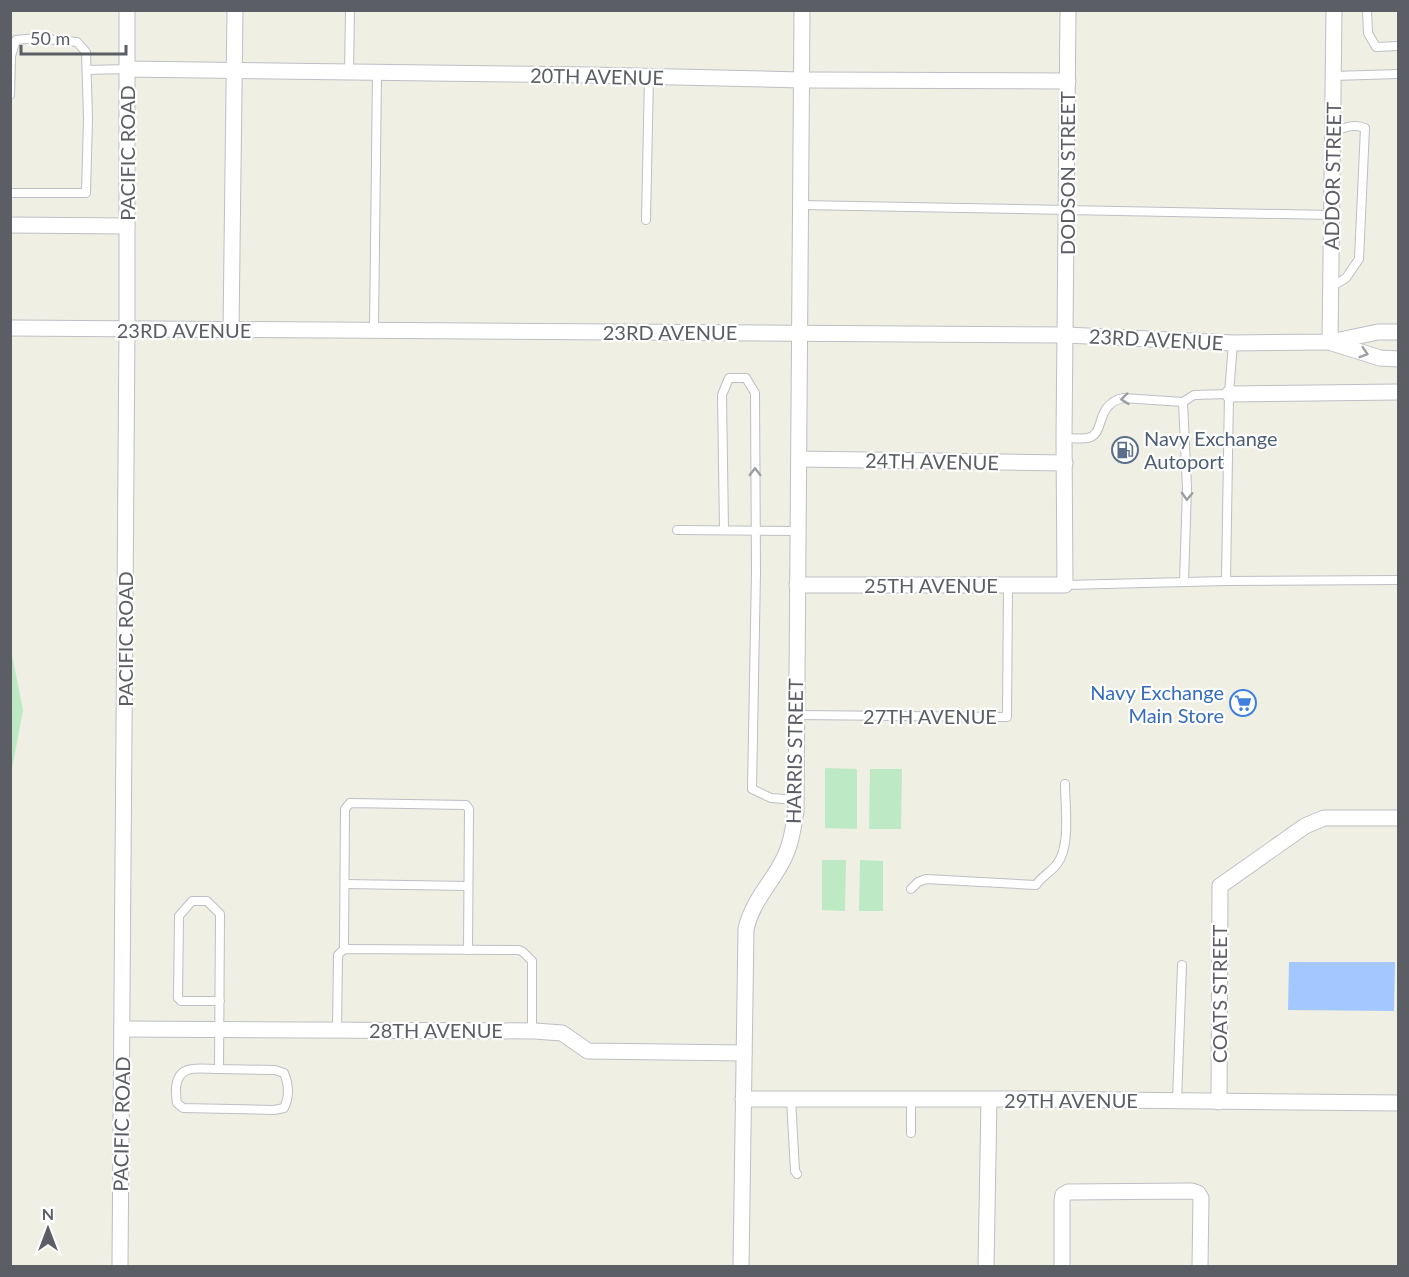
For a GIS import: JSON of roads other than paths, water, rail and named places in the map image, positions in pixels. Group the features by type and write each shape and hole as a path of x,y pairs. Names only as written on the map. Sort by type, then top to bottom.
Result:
{"street":[{"name":"PACIFIC ROAD","path":"120,1266 127,10"},
{"path":"231,330 235,10"},
{"name":"HARRIS STREET","path":"741,1266 747,929 754,905 786,856 793,832 796,800 802,10"},
{"name":"DODSON STREET","path":"1065,585 1068,10"},
{"name":"ADDOR STREET","path":"1330,342 1334,10"},
{"name":"20TH AVENUE","path":"127,69 802,80 1068,81"},
{"path":"10,225 127,226"},
{"name":"23RD AVENUE","path":"10,328 1066,335 1233,343 1330,342 1378,332 1398,332"},
{"name":"23RD AVENUE","path":"1330,342 1380,358 1398,359"},
{"path":"1229,394 1398,392"},
{"name":"24TH AVENUE","path":"799,459 1065,463"},
{"name":"25TH AVENUE","path":"797,585 1065,585"},
{"name":"COATS STREET","path":"1219,1102 1220,886 1305,826 1324,818 1398,818"},
{"name":"28TH AVENUE","path":"122,1029 532,1031 562,1033 588,1051 744,1053"},
{"name":"29TH AVENUE","path":"743,1100 1398,1103"},
{"path":"986,1266 989,1100"},
{"path":"1062,1266 1062,1201 1063,1195 1068,1192 1192,1191 1198,1193 1201,1198 1200,1266"}],"lane":[{"path":"349,73 350,10"},
{"path":"1368,10 1368,33 1376,47 1398,46"},
{"path":"10,95 11,56 16,40 36,38 76,42 86,52 86,193 10,193"},
{"path":"87,70 127,69"},
{"path":"374,330 377,73"},
{"path":"1333,76 1398,74"},
{"path":"646,220 649,76"},
{"path":"1330,288 1346,278 1359,259 1365,128 1349,126 1332,132"},
{"path":"801,206 1331,215"},
{"path":"1226,580 1229,394 1233,343"},
{"path":"724,530 722,394 729,378 746,378 755,393 752,789 771,798 796,800"},
{"path":"1065,438 1090,438 1096,433 1102,413 1116,399 1183,402 1194,394 1229,394"},
{"path":"1183,402 1187,488 1184,582"},
{"path":"677,530 798,531"},
{"path":"1065,585 1226,580 1398,580"},
{"name":"27TH AVENUE","path":"795,715 1007,717 1008,585"},
{"path":"911,890 918,882 926,879 1036,885 1055,867 1062,856 1065,844 1065,784"},
{"path":"337,1030 338,955 344,949 345,809 351,803 466,805 469,809 468,950"},
{"path":"345,884 468,886"},
{"path":"219,1069 220,1001 220,914 209,902 192,901 179,915 178,998 181,1001 220,1001"},
{"path":"344,949 519,950 532,961 532,1031"},
{"path":"1177,1101 1182,964"},
{"path":"192,1069 219,1069 275,1070 284,1073 288,1083 288,1101 284,1108 274,1110 183,1108 177,1103 177,1078 182,1072 192,1069"},
{"path":"791,1100 797,1174"},
{"path":"911,1100 911,1133"}],"water":[{"path":"1289,962 1395,962 1394,1011 1288,1010"}],"place":[{"name":"Navy Exchange Autoport","path":"1125,450"},
{"name":"Navy Exchange Main Store","path":"1243,703"}]}
